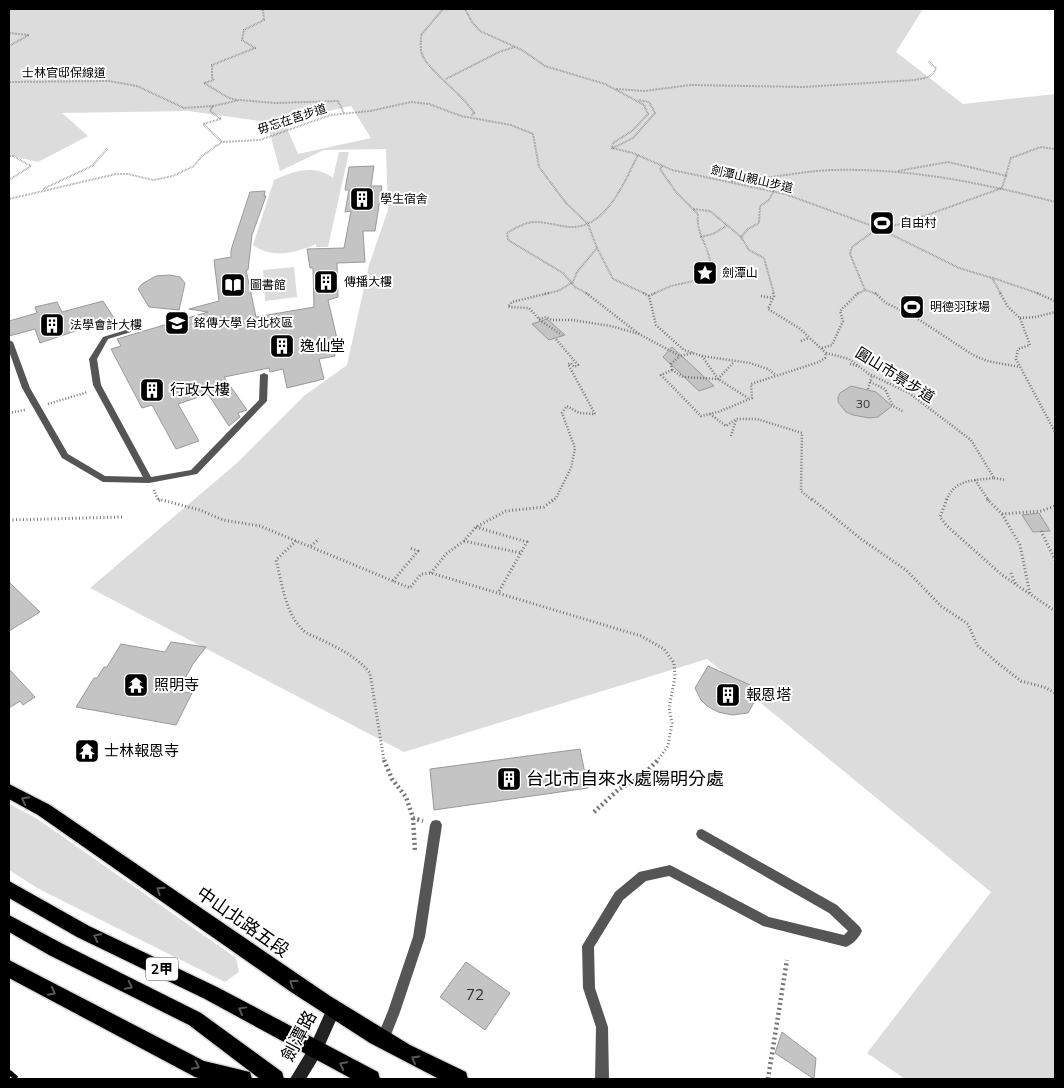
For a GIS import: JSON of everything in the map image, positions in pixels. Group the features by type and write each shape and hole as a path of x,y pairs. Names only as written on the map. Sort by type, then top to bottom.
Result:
{"main road":[{"name":"中山北路五段","path":"9,791 44,810 382,1040 423,1064 459,1079"},
{"name":"2甲","path":"9,889 82,930 211,993 315,1051 371,1079"},
{"name":"2甲","path":"9,923 55,949 195,1019 275,1079"},
{"path":"9,969 202,1070 243,1079"}],"street":[{"name":"劍潭路","path":"297,1079 315,1051 334,1009"}],"lane":[{"path":"138,328 105,338 93,360 99,389 150,480"},
{"path":"9,342 26,388 65,456 103,479 150,480 194,472 263,401 264,375"},
{"path":"382,1040 394,1012 419,937 436,825"},
{"path":"602,1079 602,1027 589,988 588,946 618,896 643,876 670,870 768,922 846,942 856,931 833,909 702,834"}],"path":[{"path":"240,100 229,98 204,83 214,80 212,77 212,65 224,59 244,56 255,48 242,40 244,30 264,20 263,10 260,9"},
{"path":"443,9 420,35 422,54 429,64 472,108 474,114 470,117"},
{"path":"465,9 472,22 480,31 514,47 548,68 587,78 615,89 644,105 648,114 635,126 627,137 613,143 613,148"},
{"path":"9,33 29,35 9,46"},
{"path":"446,80 500,52 514,47"},
{"path":"615,89 644,91 691,85 790,87 915,80 930,77 935,72 934,64 928,61"},
{"name":"士林官邸保線道","path":"9,82 108,81 137,86 184,108 213,106 240,100 275,104 338,101 344,113"},
{"path":"613,148 633,138 655,113 649,102 637,100"},
{"name":"毋忘在莒步道","path":"9,199 116,174 128,174 153,180 173,176 194,166 202,156 222,142 265,138 321,118 344,113 370,111 400,103 417,101 470,117 511,125 533,134 539,167 566,203 588,224"},
{"path":"213,106 210,111 221,119 203,124 222,142"},
{"path":"866,290 850,254 852,247 878,228 902,224 1002,188 1011,158 1040,147 1055,149"},
{"path":"35,192 92,166 108,148"},
{"name":"劍潭山親山步道","path":"613,148 638,155 672,170 774,190 878,228 959,268 1026,288 1055,301"},
{"path":"638,155 607,211 588,224 566,228 544,221 524,223 507,233 508,240 563,273 575,287 593,297 639,334 680,356"},
{"path":"9,156 13,156 31,166 9,180"},
{"path":"895,172 948,162 1007,176"},
{"path":"588,224 597,248 613,279 649,296 671,286 698,280 704,273 710,273 712,268 710,252 700,237 696,226 698,214 676,192 660,169 662,165"},
{"path":"723,181 756,181 785,174 824,170 895,172 1002,188 1055,202"},
{"path":"741,238 748,229 759,223 760,206 769,200 774,190"},
{"path":"693,209 704,208 710,211 741,238 749,250 764,258 774,298 768,309 785,316 826,353 826,358 819,362 751,384 750,398"},
{"path":"700,237 713,234 726,226"},
{"path":"431,573 446,554 464,540 476,527 506,511 544,507 556,498 570,468 575,448 562,413 567,406 579,413 595,414 568,364 571,363 574,367 578,365 556,338 563,336 538,319 528,308 508,307 512,302 558,291 572,282 577,272 597,248"},
{"path":"992,278 1008,307 1020,318 1030,345 1018,349 1016,359 1055,431"},
{"path":"822,348 832,345 843,321 840,311 859,292 866,290 874,292 891,305 915,317 973,354 987,361 1020,367"},
{"path":"649,296 656,325 684,350 702,356 758,366 776,375"},
{"path":"761,296 774,298"},
{"path":"1020,318 1036,317 1055,312"},
{"path":"538,319 546,316 552,320 572,320 611,326 639,334"},
{"path":"800,341 809,338"},
{"path":"695,353 680,356 671,364 672,370 683,377 718,379"},
{"name":"圓山市景步道","path":"826,353 849,359 872,375 909,393 971,440 994,478"},
{"path":"702,356 718,379 750,398"},
{"path":"718,379 731,363 736,361"},
{"path":"850,364 858,366"},
{"path":"672,370 661,375 701,416 750,398"},
{"path":"868,389 872,375"},
{"path":"870,382 885,389 893,406 904,412"},
{"path":"9,413 99,389"},
{"path":"903,395 909,393"},
{"path":"710,414 726,426 736,419 756,419 802,433 801,490 861,539 906,570 941,606 968,624 977,645 999,664 1021,681 1044,687 1055,693"},
{"path":"731,436 736,419"},
{"path":"998,474 999,477 964,481 952,489 940,512 940,517 946,525 982,558 1016,585 1055,611"},
{"path":"994,478 1006,480"},
{"path":"150,480 158,500 200,510 224,520 260,526 410,588 421,574 431,573 640,636 664,649 674,663 675,677 669,708 672,723 668,746 653,767 640,778 619,789 594,812"},
{"path":"975,480 985,497 1002,514 1018,540 1024,557 1024,579 1030,595"},
{"path":"1002,514 1040,511 1055,506"},
{"path":"9,520 122,517"},
{"path":"476,527 527,542 498,593"},
{"path":"1042,531 1055,560"},
{"path":"311,546 319,539"},
{"path":"464,540 520,553"},
{"path":"296,541 276,560 288,606 295,621 304,631 361,662 370,673 382,756 392,779 406,797 413,818 436,825"},
{"path":"393,581 418,551 410,548"},
{"path":"1011,573 1016,585"},
{"path":"768,1079 777,1011 787,960"}],"shaded area":[{"path":"9,9 923,9 896,52 963,104 1055,94 1055,1079 905,1079 867,1053 991,892 707,659 404,752 90,588 237,463 304,396 347,365 369,265 388,210 386,149 324,150 280,171 267,122 188,111 62,113 88,136 38,162 9,155","holes":["351,106 371,138 298,154 284,121"]},
{"path":"339,152 349,152 328,247 316,247 316,244 292,252 276,253 268,252 253,245 274,180 304,170 319,171 333,178"},
{"path":"294,267 297,297 265,301 263,270"},
{"path":"9,804 36,818 236,958 239,972 225,982 39,889 9,870"}],"building":[{"path":"374,166 371,186 382,186 375,231 363,231 365,262 337,263 338,297 328,300 338,343 333,349 335,356 319,359 324,379 287,388 283,369 270,372 269,368 224,377 247,410 238,413 240,417 229,426 208,394 178,404 199,441 176,449 152,405 142,408 111,349 121,346 117,339 208,312 189,309 219,301 214,260 231,257 231,250 250,192 265,191 264,196 266,196 252,235 248,270 246,270 256,317 314,307 313,268 310,268 307,249 344,248 351,211 345,212 349,190 345,190 349,167"},
{"path":"170,275 180,277 185,283 179,310 149,307 138,289 142,284 156,276"},
{"name":"法學會計大樓","path":"103,301 114,318 40,343 35,329 9,336 9,321 37,313 35,307 57,302 62,312"},
{"path":"547,319 565,335 549,340 532,324"},
{"path":"672,347 714,386 699,391 663,357"},
{"path":"851,386 876,392 892,406 878,417 870,418 846,412 838,402 838,397 840,393"},
{"path":"1039,513 1050,531 1033,532 1022,515"},
{"path":"9,582 40,612 9,631"},
{"name":"照明寺","path":"171,642 206,647 193,664 178,691 192,693 176,725 76,707 94,678 97,678 104,667 107,667 121,644 165,652"},
{"name":"報恩塔","path":"708,666 761,690 748,713 732,715 718,712 701,700 695,688"},
{"path":"9,669 35,697 23,705 20,701 9,708"},
{"name":"台北市自來水處陽明分處","path":"580,749 588,788 434,810 430,769"},
{"path":"466,962 510,993 485,1030 440,997"},
{"path":"782,1032 816,1058 814,1079 775,1053"}],"railway":[{"path":"9,1072 17,1079"}],"place":[{"name":"學生宿舍","path":"362,199"},
{"name":"自由村","path":"882,223"},
{"name":"劍潭山","path":"705,273"},
{"name":"傳播大樓","path":"326,282"},
{"name":"圖書館","path":"233,285"},
{"name":"明德羽球場","path":"912,307"},
{"name":"銘傳大學 台北校區","path":"177,323"},
{"name":"法學會計大樓","path":"52,325"},
{"name":"逸仙堂","path":"282,346"},
{"name":"行政大樓","path":"152,390"},
{"name":"照明寺","path":"136,685"},
{"name":"報恩塔","path":"728,695"},
{"name":"士林報恩寺","path":"87,751"},
{"name":"台北市自來水處陽明分處","path":"509,779"}]}
